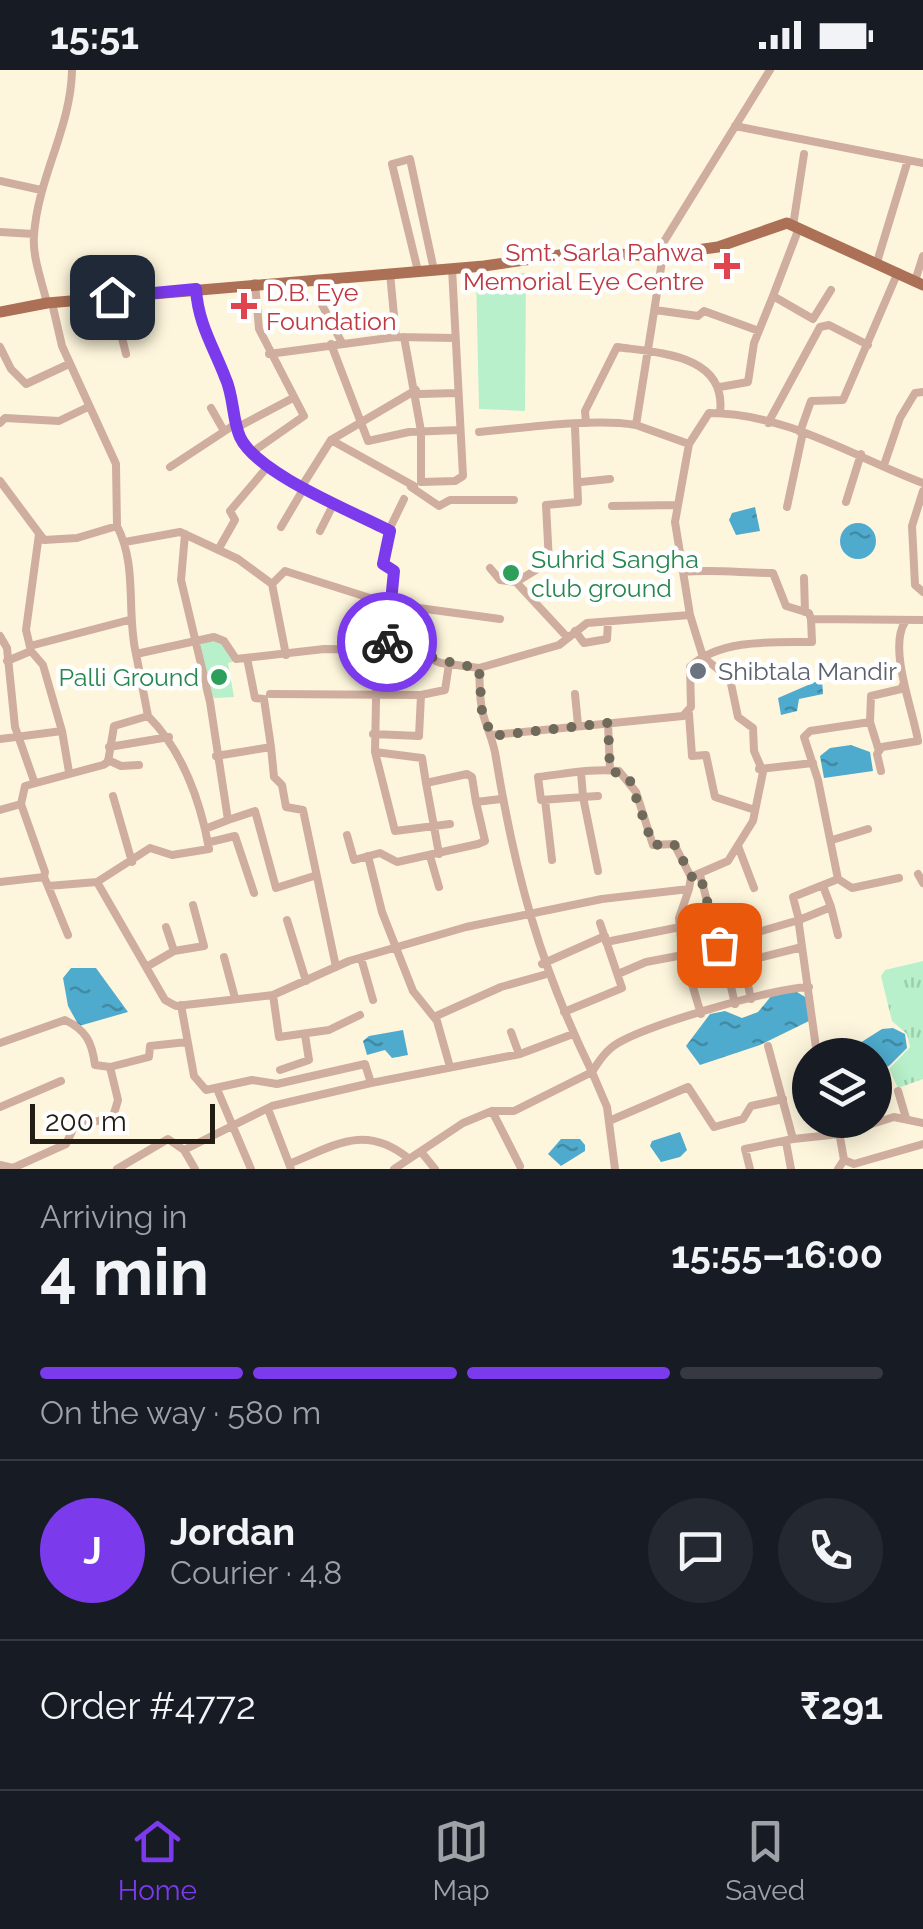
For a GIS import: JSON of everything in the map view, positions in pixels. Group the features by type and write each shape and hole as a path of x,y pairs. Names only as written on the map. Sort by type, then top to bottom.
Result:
{"main road":[{"path":"0,312 49,303 434,270 580,252 659,256 718,247 786,223 919,283"}],"street":[{"path":"0,882 97,882 132,862 138,851 150,848 172,855 209,849 210,842 196,792 169,737 148,716 130,620 133,591 126,542 117,526 116,464 69,364 49,303 34,234 41,190 72,99 72,70"},
{"path":"636,424 655,310 659,256 770,70"},
{"path":"736,126 923,163"},
{"path":"720,387 748,382 759,330 796,227 804,154"},
{"path":"418,271 392,164 410,160 434,270"},
{"path":"876,262 908,160"},
{"path":"0,181 41,190"},
{"path":"0,232 34,234"},
{"path":"919,283 923,256"},
{"path":"411,487 421,482 455,481 463,476 452,268"},
{"path":"786,507 810,401 843,400 898,272"},
{"path":"390,273 400,337 418,392 421,482"},
{"path":"316,278 321,303 342,344"},
{"path":"251,453 304,416 259,328 255,283"},
{"path":"196,289 202,328 234,397 238,425 251,453 333,505 388,530"},
{"path":"768,423 830,290"},
{"path":"773,296 816,323 829,324 868,345"},
{"path":"112,297 126,354"},
{"path":"655,310 698,316 704,310 759,330"},
{"path":"269,354 400,337 456,338"},
{"path":"330,344 368,441 421,431 459,430"},
{"path":"0,347 11,369 26,384 69,364"},
{"path":"586,423 585,411 617,347 697,364 720,387 720,412"},
{"path":"281,527 331,440 361,420 418,392 456,393"},
{"path":"884,465 906,404 915,393 923,392"},
{"path":"170,467 224,431 293,398"},
{"path":"0,423 5,418 59,421 88,406"},
{"path":"211,408 224,431"},
{"path":"702,1014 683,955 680,927 689,889 696,876 728,861 738,846 755,810 763,772 759,769 753,728 738,716 730,679 702,656 690,615 674,522 689,444 701,420 709,412 720,412 801,432 923,483"},
{"path":"478,432 575,427 586,423 636,424 689,444"},
{"path":"516,582 549,562 546,505 576,505 580,482 575,427"},
{"path":"331,440 439,506 450,500 514,500"},
{"path":"846,502 861,454"},
{"path":"218,550 235,520 230,510 268,464"},
{"path":"580,482 610,480"},
{"path":"0,481 47,541 77,538 117,526"},
{"path":"923,491 912,526 915,585 923,592"},
{"path":"404,499 388,530 383,564 394,571 376,693 375,752 395,831 450,824"},
{"path":"320,530 333,505"},
{"path":"612,506 677,505"},
{"path":"39,533 26,630 30,649 43,665 70,772"},
{"path":"126,542 185,534 272,584 286,655"},
{"path":"185,534 182,580 198,640 228,820"},
{"path":"490,568 500,580 516,582 582,643 607,639 608,622"},
{"path":"683,572 725,568 773,572 786,606 808,616 923,620"},
{"path":"272,584 284,571 389,604 500,619"},
{"path":"755,810 714,797 706,755 692,756 690,667 702,656 744,645 812,642 804,578"},
{"path":"136,654 214,637 224,641 236,659 382,649 408,650 450,664 479,668 559,645 587,623 690,615"},
{"path":"7,661 30,649 130,620"},
{"path":"905,622 899,632 904,683 923,751"},
{"path":"0,636 7,648 15,727 34,780"},
{"path":"247,658 255,698 264,699 274,777 282,785 286,807 303,810 336,967"},
{"path":"270,694 421,694 445,690 450,664"},
{"path":"479,668 482,712 492,736 500,799 527,913 542,964 610,1121 614,1168"},
{"path":"881,771 870,722 871,696 901,689 904,683"},
{"path":"416,757 421,694"},
{"path":"576,694 578,726"},
{"path":"492,736 689,714"},
{"path":"68,935 21,804 21,790 34,780 102,765 108,760 114,726 148,716"},
{"path":"870,722 806,733 838,879 852,888 899,878"},
{"path":"608,723 610,770"},
{"path":"0,739 62,731"},
{"path":"373,734 419,736"},
{"path":"109,747 169,737"},
{"path":"879,751 918,740"},
{"path":"216,756 271,747"},
{"path":"375,752 422,758 434,825 439,887"},
{"path":"108,760 121,766 138,765"},
{"path":"759,769 812,763"},
{"path":"598,796 540,800 538,778 610,770 629,778 653,845 674,844 696,876 719,945"},
{"path":"581,772 598,871"},
{"path":"346,835 354,860 380,853 397,862 485,841 472,777 466,774 426,784"},
{"path":"113,796 132,862"},
{"path":"476,802 500,799"},
{"path":"545,800 552,860"},
{"path":"0,810 21,804"},
{"path":"205,829 255,811 276,888 314,876"},
{"path":"832,840 868,829"},
{"path":"210,842 234,836 254,893"},
{"path":"738,846 754,888"},
{"path":"368,856 382,912 412,992 434,1017 450,1067"},
{"path":"815,1038 799,920 792,898 838,879"},
{"path":"97,882 165,1000 181,1006 273,995 361,958 527,913 689,889"},
{"path":"823,886 838,935"},
{"path":"148,966 174,951 204,946 193,905"},
{"path":"751,998 738,938 831,907"},
{"path":"287,920 306,981"},
{"path":"564,1012 620,989 600,923"},
{"path":"166,927 174,951"},
{"path":"542,964 605,939 680,927"},
{"path":"688,972 802,947"},
{"path":"618,974 646,962 683,955"},
{"path":"224,957 236,998"},
{"path":"361,958 373,1000"},
{"path":"726,966 735,1004"},
{"path":"434,1017 501,986 547,974"},
{"path":"394,1169 422,1153 430,1142 492,1111 514,1110 592,1072 618,1043 751,998 809,987"},
{"path":"273,995 279,1037 329,1030 360,1015"},
{"path":"181,1006 200,1087 217,1089 252,1080 282,1082 365,1064 371,1084"},
{"path":"0,1043 65,1020 87,1034 95,1065 110,1067 149,1056 150,1046 187,1042"},
{"path":"512,1032 519,1054"},
{"path":"184,1150 268,1109 519,1054 574,1034"},
{"path":"280,1070 309,1060 304,1035"},
{"path":"768,1046 783,1099 791,1169"},
{"path":"278,1058 282,1082"},
{"path":"0,1165 14,1168 66,1144 74,1127 113,1118 118,1100 110,1067"},
{"path":"0,1107 61,1081"},
{"path":"610,1121 688,1087 714,1127 743,1119 752,1106 783,1099"},
{"path":"217,1089 251,1169"},
{"path":"898,1091 906,1118 910,1123 923,1123"},
{"path":"268,1109 290,1166 356,1138 372,1138 408,1158"},
{"path":"492,1111 520,1166"},
{"path":"892,1118 906,1118"},
{"path":"750,1169 746,1149 811,1138"},
{"path":"840,1138 841,1165 923,1144"},
{"path":"116,1169 168,1139 184,1150 195,1169"},
{"path":"422,1153 434,1169"},
{"path":"128,1160 135,1169"}],"green space":[{"path":"526,273 525,411 479,409 476,275"},
{"name":"Palli Ground","path":"213,639 223,643 235,661 228,663 234,697 214,698 210,691 200,641"},
{"path":"923,961 923,1079 898,1088 892,1066 910,1047 907,1034 892,1021 881,976 885,970"}],"water":[{"path":"755,507 760,531 736,535 729,520 732,513"},
{"path":"858,523 870,529 876,541 870,553 858,559 846,553 840,541 846,529"},
{"path":"822,679 823,694 799,699 797,711 781,715 778,698"},
{"path":"851,745 870,752 873,771 824,778 820,756 830,748"},
{"path":"71,968 96,968 128,1012 79,1026 68,1006 63,978"},
{"path":"795,991 807,998 809,1021 760,1045 700,1065 686,1046 710,1014 725,1011 742,1018 758,1012 772,995"},
{"path":"893,1028 905,1034 907,1048 892,1063 892,1038 868,1038 882,1029"},
{"path":"403,1030 408,1055 392,1058 385,1050 367,1055 363,1041 369,1036"},
{"path":"680,1132 687,1150 680,1157 661,1162 650,1146 652,1141"},
{"path":"561,1139 580,1139 585,1151 561,1166 548,1154"}],"way so far":[{"path":"387,642 387,650 408,650 440,663 479,668 482,712 492,736 608,723 610,770 629,778 653,845 674,844 692,877 700,875 719,945"}],"place":[{"name":"Smt. Sarla Pahwa Memorial Eye Centre","path":"727,266"},
{"name":"D.B. Eye Foundation","path":"244,306"},
{"name":"Suhrid Sangha club ground","path":"511,573"},
{"name":"Shibtala Mandir","path":"698,671"},
{"name":"Palli Ground","path":"219,677"}],"route":[{"path":"112,297 196,289 202,328 234,397 239,436 251,453 343,511 390,531 383,564 394,571 387,642"}]}
